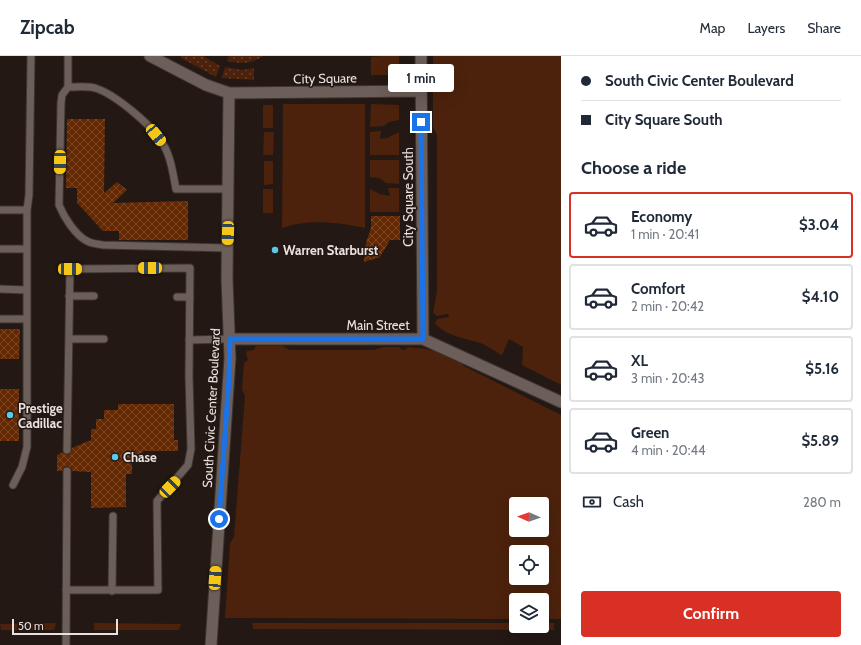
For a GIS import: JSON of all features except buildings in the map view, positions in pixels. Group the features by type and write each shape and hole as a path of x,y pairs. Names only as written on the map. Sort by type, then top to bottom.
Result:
{"street":[{"path":"150,56 206,85 229,93"},
{"name":"City Square South","path":"421,56 423,339"},
{"name":"City Square","path":"229,93 421,91"},
{"name":"South Civic Center Boulevard","path":"212,645 229,378 230,339 227,248 230,189 229,93"},
{"name":"Main Street","path":"230,339 423,339 561,402"}],"lane":[{"path":"13,485 22,468 27,447 26,290 31,56"},
{"path":"68,56 68,86 62,95 61,103 59,206 64,216 86,241 103,245 227,248"},
{"path":"68,86 95,88 126,106 148,125 164,144 176,189 230,189"},
{"path":"0,210 27,210"},
{"path":"0,249 27,249"},
{"path":"66,590 158,590 157,501 188,465 191,449 189,340 190,268 70,269 67,450"},
{"path":"0,289 26,290"},
{"path":"69,296 94,296"},
{"path":"177,297 190,297"},
{"path":"0,319 26,319"},
{"path":"69,339 104,339"},
{"path":"189,340 230,339"},
{"path":"66,645 67,471"},
{"path":"112,591 113,516"}],"shaded area":[{"path":"181,56 203,56 220,66 216,77 181,58"},
{"path":"229,56 263,56 255,61 237,63 227,61"},
{"path":"399,56 399,75 371,75 371,57"},
{"path":"433,56 561,56 561,385 522,365 523,347 509,339 502,355 480,343 449,333 435,323 437,319 449,317 448,314 437,316 433,313 437,291 437,135 433,127 433,74 437,71 448,71 448,68 437,67 433,63"},
{"path":"225,67 242,70 254,68 254,80 222,78"},
{"path":"283,104 365,104 365,228 343,224 313,222 282,228"},
{"path":"371,104 399,105 399,120 389,122 384,126 370,127"},
{"path":"263,105 273,105 273,128 263,128"},
{"path":"381,131 380,139 387,138 399,132 399,155 370,155 370,132"},
{"path":"264,132 274,132 273,155 263,155"},
{"path":"370,160 399,160 399,184 386,183 379,178 370,177"},
{"path":"264,161 273,161 273,184 264,185"},
{"path":"388,188 399,188 399,212 370,212 370,189 380,194 390,196"},
{"path":"263,189 273,189 273,213 263,213"},
{"path":"256,346 282,346 290,350 373,350 384,347 399,347 402,350 405,350 408,347 431,350 452,357 464,366 561,415 561,619 549,619 549,593 509,593 509,619 225,618 230,543 234,537 245,396 242,389 244,363 248,360 246,354 247,351 254,350"},
{"path":"56,623 54,630 1,630 0,624"},
{"path":"94,623 181,624 179,630 94,630"},
{"path":"252,623 509,623 509,630 253,629"},
{"path":"549,623 554,623 554,630 549,630"}],"place":[{"name":"Warren Starburst","path":"275,250"},
{"name":"Prestige Cadillac","path":"10,415"},
{"name":"Chase","path":"115,457"}],"route":[{"path":"219,519 229,378 230,339 423,339 421,122"}]}
